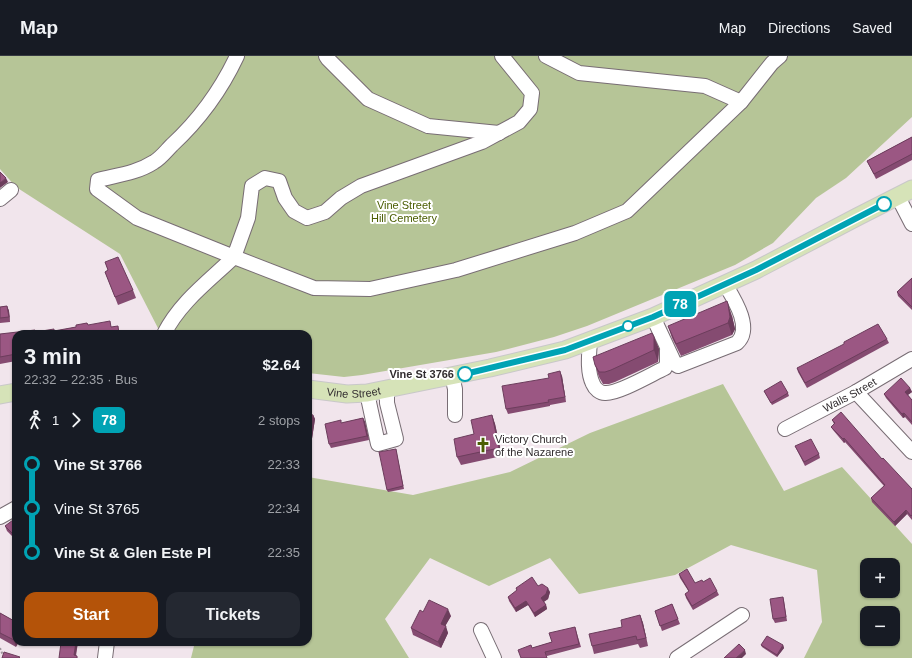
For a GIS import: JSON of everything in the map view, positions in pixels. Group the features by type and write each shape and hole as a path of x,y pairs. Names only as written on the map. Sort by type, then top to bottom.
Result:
{"main road":[{"name":"Vine Street","path":"312,390 346,394 368,393 452,376 565,350 653,317 756,270 905,193"},
{"path":"0,395 12,393"}],"street":[{"path":"237,56 232,68 206,108 188,130 155,162 134,172 98,180 97,189 137,218 314,288 370,289 456,270 575,233 627,211 741,102 772,62 780,56"},
{"path":"326,56 328,60 368,99 428,126 499,133"},
{"path":"166,330 171,321 188,300 234,257 248,218 252,186 265,178 279,181 285,198 294,211 307,218 325,212 341,198 361,186 482,142 519,122 530,109 532,93 502,56"},
{"path":"546,56 578,72 705,86 741,102"},
{"path":"0,199 11,190"},
{"path":"905,193 912,224"},
{"path":"653,317 666,347 675,364 678,366 737,343 741,340 744,330 743,322 734,299 725,284"},
{"path":"590,341 590,374 596,389 606,394 629,386 665,368 667,363 666,347"},
{"name":"Walls Street","path":"785,429 856,392 912,359"},
{"path":"452,376 455,389 455,415"},
{"path":"368,393 378,444 396,439 387,403 387,390"},
{"path":"856,392 912,452"},
{"path":"0,517 12,510"},
{"path":"677,658 742,616"},
{"path":"481,630 494,658"},
{"path":"105,658 107,646"}],"path":[{"path":"0,648 4,658"}],"green space":[{"name":"Vine Street Hill Cemetery","path":"0,56 912,56 912,117 846,178 816,198 773,243 735,265 587,326 554,337 496,352 362,375 344,377 312,373 312,330 159,330 120,254 16,187 0,169"},
{"path":"723,384 784,491 842,467 912,544 912,658 804,658 822,622 817,570 731,545 675,575 579,594 550,558 489,586 430,558 385,619 409,658 191,658 194,646 312,646 312,478 413,495 510,472 590,433"}],"building":[{"path":"912,137 912,154 874,174 867,161"},
{"path":"0,172 6,178 0,183"},
{"path":"118,257 133,290 115,297 105,272 108,270 105,262"},
{"path":"912,278 912,307 897,292"},
{"path":"727,301 730,317 728,323 676,344 668,326"},
{"path":"7,306 9,317 0,318 0,307"},
{"path":"110,321 111,327 118,326 118,330 60,330 87,323 88,325"},
{"path":"878,324 887,339 805,383 797,368 844,344 844,342"},
{"path":"12,333 12,355 0,357 0,334"},
{"path":"652,333 654,337 654,350 611,370 599,372 593,357"},
{"path":"560,371 565,397 548,400 549,402 506,409 502,386 549,378 548,374"},
{"path":"901,378 910,388 905,392 912,400 912,422 904,413 902,414 884,394"},
{"path":"781,381 788,393 771,403 764,391"},
{"path":"841,412 882,459 883,458 912,489 911,516 906,510 894,522 871,498 885,485 844,438 843,439 831,427 835,423 832,420"},
{"name":"Victory Church of the Nazarene","path":"492,415 499,448 457,457 454,439 474,434 471,420"},
{"path":"363,418 367,436 329,444 325,424 341,420 341,423"},
{"path":"811,439 819,454 804,462 795,446"},
{"path":"396,449 403,486 387,490 379,452"},
{"path":"12,521 12,533 5,526"},
{"path":"687,569 695,583 702,580 703,582 710,578 717,591 692,606 685,594 689,591 679,574"},
{"path":"532,577 538,586 542,584 548,588 546,594 541,598 546,605 534,613 526,601 515,608 508,597 517,590 516,588"},
{"path":"783,597 786,617 773,619 770,599"},
{"path":"429,600 448,609 441,624 446,626 438,642 411,628 420,610 423,612"},
{"path":"672,604 678,619 660,626 655,611"},
{"path":"0,613 12,620 12,639 0,633"},
{"path":"640,615 646,638 637,640 636,636 592,646 589,634 622,627 621,620"},
{"path":"575,627 579,644 545,652 547,658 521,658 518,650 531,645 532,648 552,642 549,633"},
{"path":"767,636 783,645 777,655 761,645"},
{"path":"739,644 745,650 736,658 724,658"},
{"path":"61,646 75,646 74,655 77,656 77,658 59,658"},
{"path":"4,652 20,657 2,658"}],"bus line":[{"name":"78","path":"465,374 565,350 653,317 756,270 884,204"}],"place":[{"name":"Vine St 3766","path":"465,374"},
{"name":"Victory Church of the Nazarene","path":"483,445"}]}
